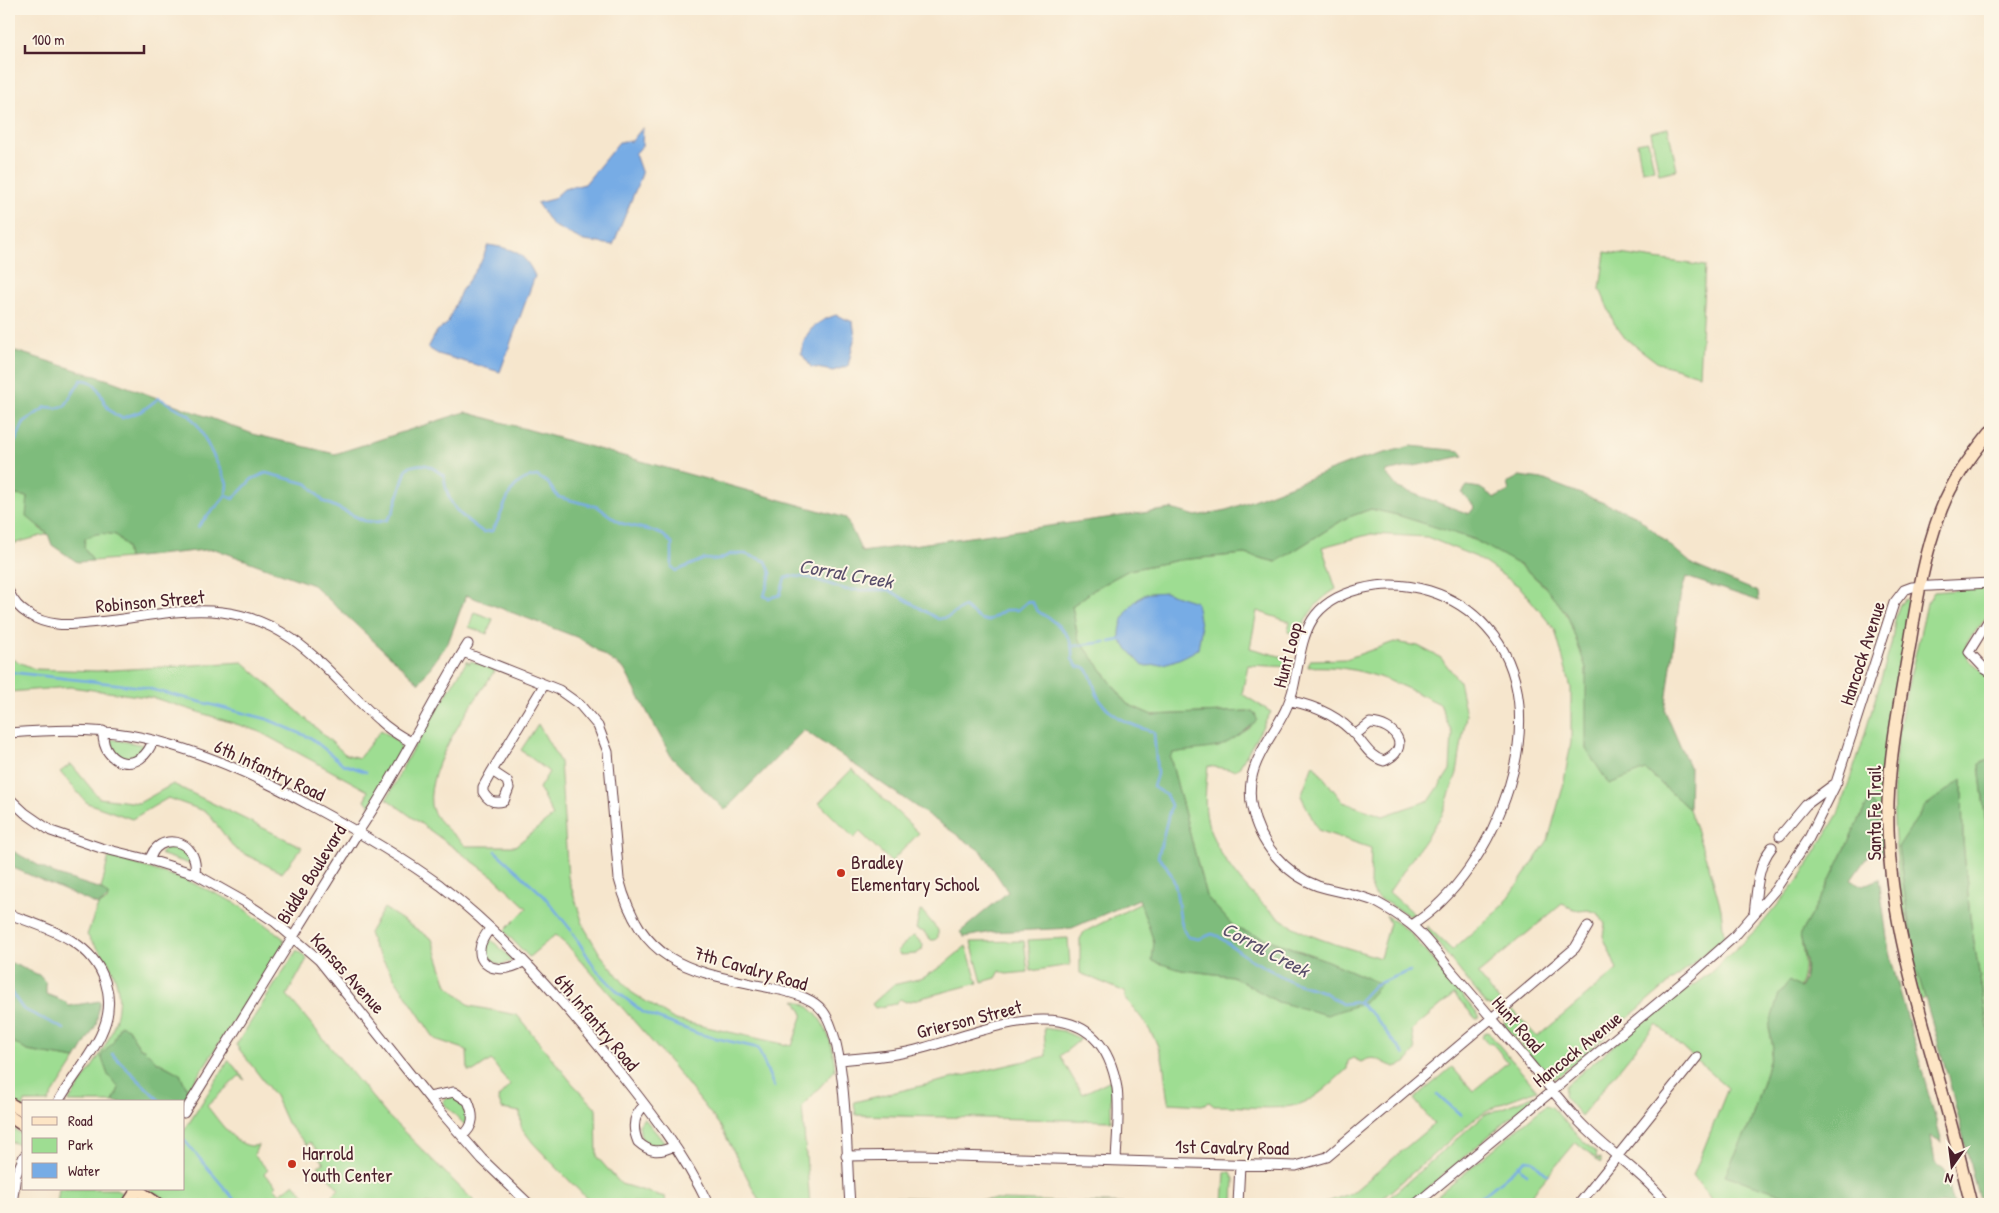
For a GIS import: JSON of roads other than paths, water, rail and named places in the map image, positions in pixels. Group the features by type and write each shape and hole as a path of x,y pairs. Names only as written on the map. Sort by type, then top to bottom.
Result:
{"street":[{"name":"Santa Fe Trail","path":"1971,1204 1947,1110 1914,996 1899,923 1890,858 1888,805 1890,770 1920,587 1941,510 1966,463 1990,432"},
{"name":"Hancock Avenue","path":"1416,1204 1689,977 1734,937 1775,890 1808,840 1837,782 1894,603 1904,590 1920,587 1990,583"},
{"name":"Hunt Loop","path":"1385,585 1410,586 1438,593 1474,613 1505,651 1519,689 1520,712 1508,790 1489,836 1463,878 1450,894 1412,925 1375,901 1318,886 1301,878 1274,854 1261,834 1252,812 1250,780 1261,750 1291,701 1307,629 1314,616 1328,601 1363,588 1385,585"},
{"name":"Robinson Street","path":"9,592 12,600 32,616 58,625 192,611 222,612 246,616 273,626 296,640 378,720 411,742"},
{"path":"1990,618 1969,652 1985,670 1990,672"},
{"name":"Biddle Boulevard","path":"185,1111 358,832 385,793 411,742 466,648"},
{"name":"7th Cavalry Road","path":"466,648 559,690 580,705 598,726 608,752 619,879 624,899 642,931 669,958 684,967 720,978 799,995 812,1001 823,1010 835,1033 840,1060 850,1204"},
{"path":"492,771 544,684"},
{"path":"1291,701 1316,708 1333,717 1355,735 1373,758 1384,761 1394,757 1400,746 1398,738 1390,729 1378,724 1370,723 1355,735"},
{"name":"6th Infantry Road","path":"9,733 48,730 103,731 153,740 246,773 280,789 358,832 403,860 440,886 490,928 590,1036 645,1105 674,1146 708,1204"},
{"path":"103,731 102,741 106,751 113,758 123,762 134,762 143,758 150,750 153,740"},
{"path":"1780,836 1806,805 1837,782"},
{"name":"Kansas Avenue","path":"9,798 25,814 51,831 101,848 195,874 243,900 293,936 339,982 429,1097 482,1159 529,1204"},
{"path":"150,860 156,847 167,842 175,842 187,847 194,854 196,860 195,874"},
{"path":"1754,914 1758,880 1764,858 1772,847"},
{"path":"9,914 71,940 86,950 95,960 108,987 107,1019 101,1034 59,1100"},
{"name":"Hunt Road","path":"1412,925 1578,1120 1617,1157 1653,1187 1667,1204"},
{"name":"1st Cavalry Road","path":"846,1156 1116,1160 1296,1166 1327,1156 1575,948 1588,926"},
{"path":"490,928 483,936 479,946 480,956 486,964 503,970 523,962"},
{"name":"Grierson Street","path":"840,1060 921,1049 1014,1022 1046,1018 1068,1022 1082,1028 1098,1040 1112,1064 1117,1090 1116,1160"},
{"path":"1579,1204 1697,1057"},
{"path":"429,1097 454,1092 468,1101 473,1117 472,1124 462,1136"},
{"path":"9,1103 22,1111"},
{"path":"645,1105 640,1109 634,1124 638,1142 652,1152 660,1152 674,1146"},
{"path":"9,1116 22,1125"},
{"path":"12,1204 16,1175 22,1161"},
{"path":"1238,1204 1240,1165"},
{"path":"128,1204 137,1190 158,1204"}],"water":[{"path":"643,127 642,146 635,154 642,174 613,245 584,241 552,225 537,203 553,199 564,189 585,184 619,142 632,141"},
{"path":"488,245 505,248 517,253 527,262 535,276 500,372 438,354 428,348 437,331 447,324 461,291 481,262"},
{"path":"836,315 853,322 855,336 848,366 833,371 811,367 801,353 805,338 817,324"},
{"path":"1165,592 1196,602 1201,631 1198,649 1172,662 1143,666 1120,640 1123,620 1133,604 1144,595"}],"waterway":[{"name":"Corral Creek","path":"9,445 15,442 24,422 46,407 57,408 65,406 81,380 89,381 98,389 108,408 122,418 142,411 159,398 189,415 199,427 227,483 226,495 233,499 252,479 266,473 308,484 323,501 365,521 377,522 387,520 393,512 407,468 427,465 444,476 451,502 461,515 483,532 492,531 513,489 526,478 537,476 548,483 558,497 598,507 620,523 663,535 672,543 672,567 676,571 704,559 718,560 731,554 745,554 766,561 771,573 764,596 769,598 780,595 785,578 792,576 811,578 847,590 889,590 938,619 948,617 964,607 980,619 988,621 1005,610 1018,610 1028,601 1033,603 1038,611 1064,631 1072,646 1072,659 1078,667 1086,668 1089,672 1104,706 1124,721 1154,732 1157,774 1153,787 1166,795 1171,805 1158,857 1172,877 1181,921 1188,937 1199,939 1212,934 1218,936 1248,958 1292,982 1324,992 1342,1004 1358,1002 1374,1016 1404,1055"},
{"path":"198,527 226,495"},
{"path":"1110,642 1120,640"},
{"path":"1074,646 1106,642"},
{"path":"9,672 142,687 267,719"},
{"path":"269,720 311,738 343,764 366,772"},
{"path":"495,851 544,896 571,930"},
{"path":"573,933 595,968 620,994 644,1013 699,1034 758,1048 774,1087"},
{"path":"1358,1002 1374,985 1410,971"},
{"path":"9,989 23,1009 64,1029"},
{"path":"112,1054 159,1100"},
{"path":"1437,1094 1461,1115"},
{"path":"185,1141 238,1204"},
{"path":"1473,1204 1526,1160 1533,1161 1547,1175"},
{"path":"1518,1165 1527,1174"}],"place":[{"name":"Bradley Elementary School","path":"841,873"},
{"name":"Harrold Youth Center","path":"292,1164"}]}
